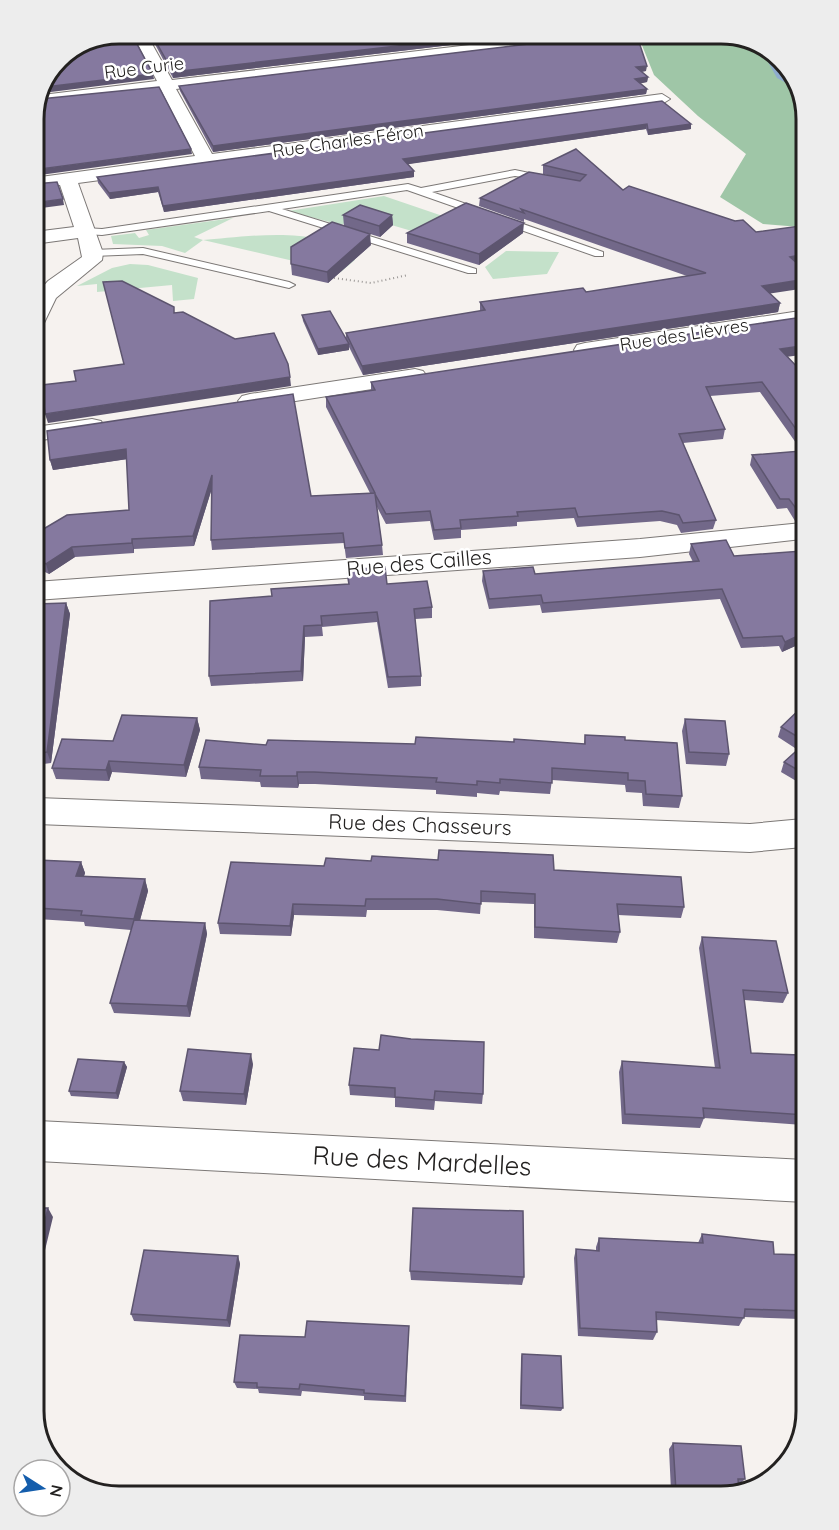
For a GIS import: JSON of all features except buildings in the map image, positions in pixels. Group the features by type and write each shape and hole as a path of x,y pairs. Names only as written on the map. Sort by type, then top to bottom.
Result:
{"street":[{"path":"145,44 206,160"},
{"name":"Rue Curie","path":"46,99 517,44"},
{"name":"Rue Charles Féron","path":"44,181 662,99"},
{"path":"44,290 92,260 93,253 67,178"},
{"path":"44,237 85,231"},
{"name":"Rue des Lièvres","path":"566,353 796,323"},
{"path":"224,405 436,373"},
{"path":"44,434 118,422"},
{"name":"Rue des Cailles","path":"44,590 640,548 796,532"},
{"name":"Rue des Chasseurs","path":"44,811 750,838 796,834"},
{"name":"Rue des Mardelles","path":"44,1141 796,1182"}],"lane":[{"path":"420,191 514,173 558,180"},
{"path":"85,231 102,232 408,187 599,254"},
{"path":"267,207 472,271"},
{"path":"93,253 143,250 289,285"}],"path":[{"path":"334,278 361,285 381,284 406,275"}],"green space":[{"path":"641,44 735,45 754,51 780,73 790,90 796,119 796,227 763,224 720,197 746,154 698,116 654,75"},
{"path":"384,196 475,227 493,255 361,216 341,225 288,211"},
{"path":"233,218 194,237 203,240 185,253 162,246 113,244 111,236 135,233 139,238 149,235 146,230"},
{"path":"262,235 306,237 326,241 342,248 355,260 341,272 203,240"},
{"path":"506,251 559,252 547,274 493,279 485,267"},
{"path":"130,264 148,265 198,278 194,299 173,301 172,285 97,292 97,284 77,286 112,268"}],"water":[{"path":"768,62 780,73 786,83 777,78"}]}
